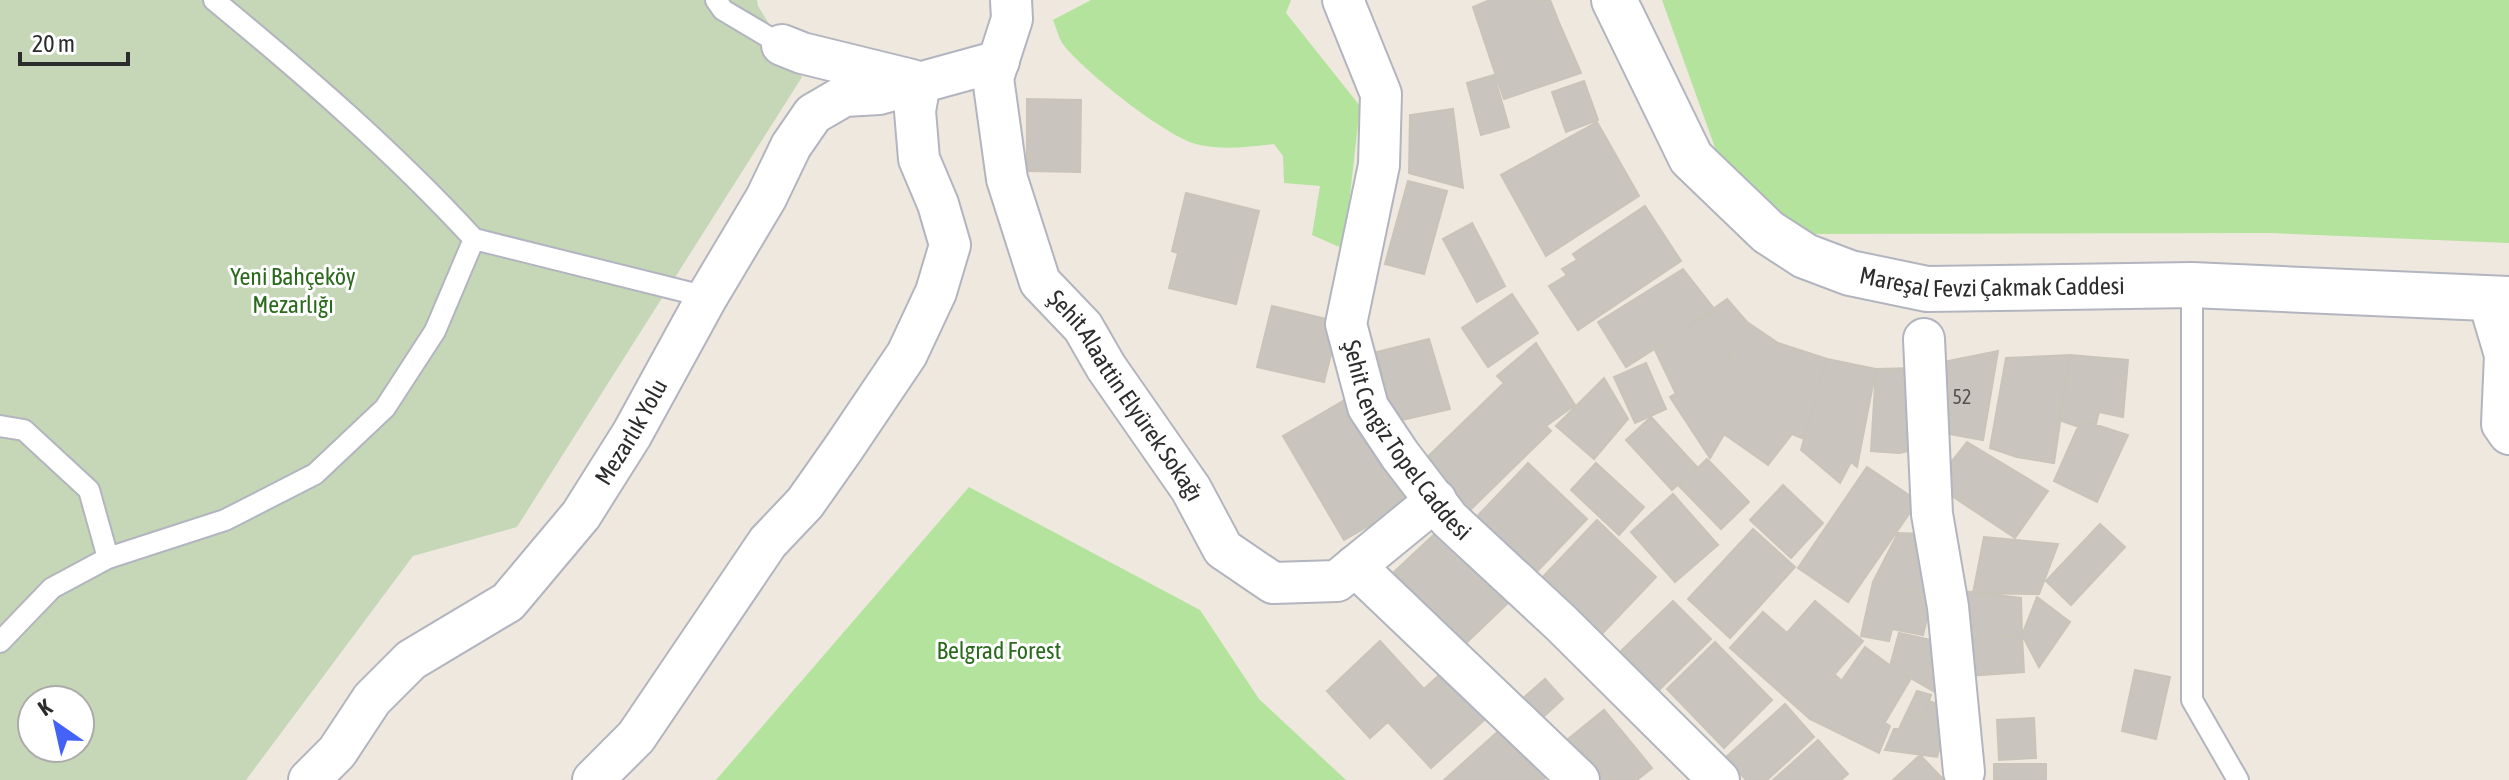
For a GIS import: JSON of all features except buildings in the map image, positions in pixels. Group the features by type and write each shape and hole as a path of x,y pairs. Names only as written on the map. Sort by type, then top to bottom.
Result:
{"main road":[{"name":"Mareşal Fevzi Çakmak Caddesi","path":"1614,0 1691,158 1768,232 1805,256 1850,273 1927,289 2192,285 2498,299"}],"street":[{"name":"Şehit Alaattin Elyürek Sokağı","path":"1011,0 1012,19 993,78 1007,179 1040,282 1083,327 1106,367 1191,489 1223,549 1273,583 1337,581 1436,500"},
{"name":"Şehit Cengiz Topel Caddesi","path":"1343,0 1381,94 1379,165 1346,324 1368,407 1449,519 1561,623 1719,780"},
{"path":"593,780 636,737 768,542 805,503 907,354 936,292 950,245 938,204 919,159 915,111 920,82 802,53 782,45"},
{"name":"Mezarlık Yolu","path":"309,780 337,752 372,699 411,660 508,602 581,515 632,434 707,297 766,198 791,146 813,114 844,96 879,94 999,61"},
{"path":"2498,299 2505,355 2502,424 2509,434"},
{"path":"1924,339 1932,514 1948,607 1964,772"},
{"path":"1355,566 1579,780"}],"lane":[{"path":"214,0 279,53 422,183 474,239 707,297"},
{"path":"716,0 723,10 782,45"},
{"path":"0,642 52,588 108,558 225,520 315,474 385,408 435,331 474,239"},
{"path":"2192,285 2192,700 2238,780"},
{"path":"0,426 24,430 89,490 108,558"}],"green space":[{"name":"Yeni Bahçeköy Mezarlığı","path":"0,0 757,0 802,77 517,527 413,556 246,780 0,780"},
{"path":"1091,0 1291,0 1286,13 1360,106 1344,249 1312,235 1320,186 1284,183 1283,156 1274,144 1218,147 1186,140 1126,102 1072,55 1062,43 1053,20"},
{"path":"1662,0 2509,0 2509,243 2271,233 1801,234 1718,156"},
{"name":"Belgrad Forest","path":"969,487 1200,610 1259,699 1346,780 716,780"}]}
